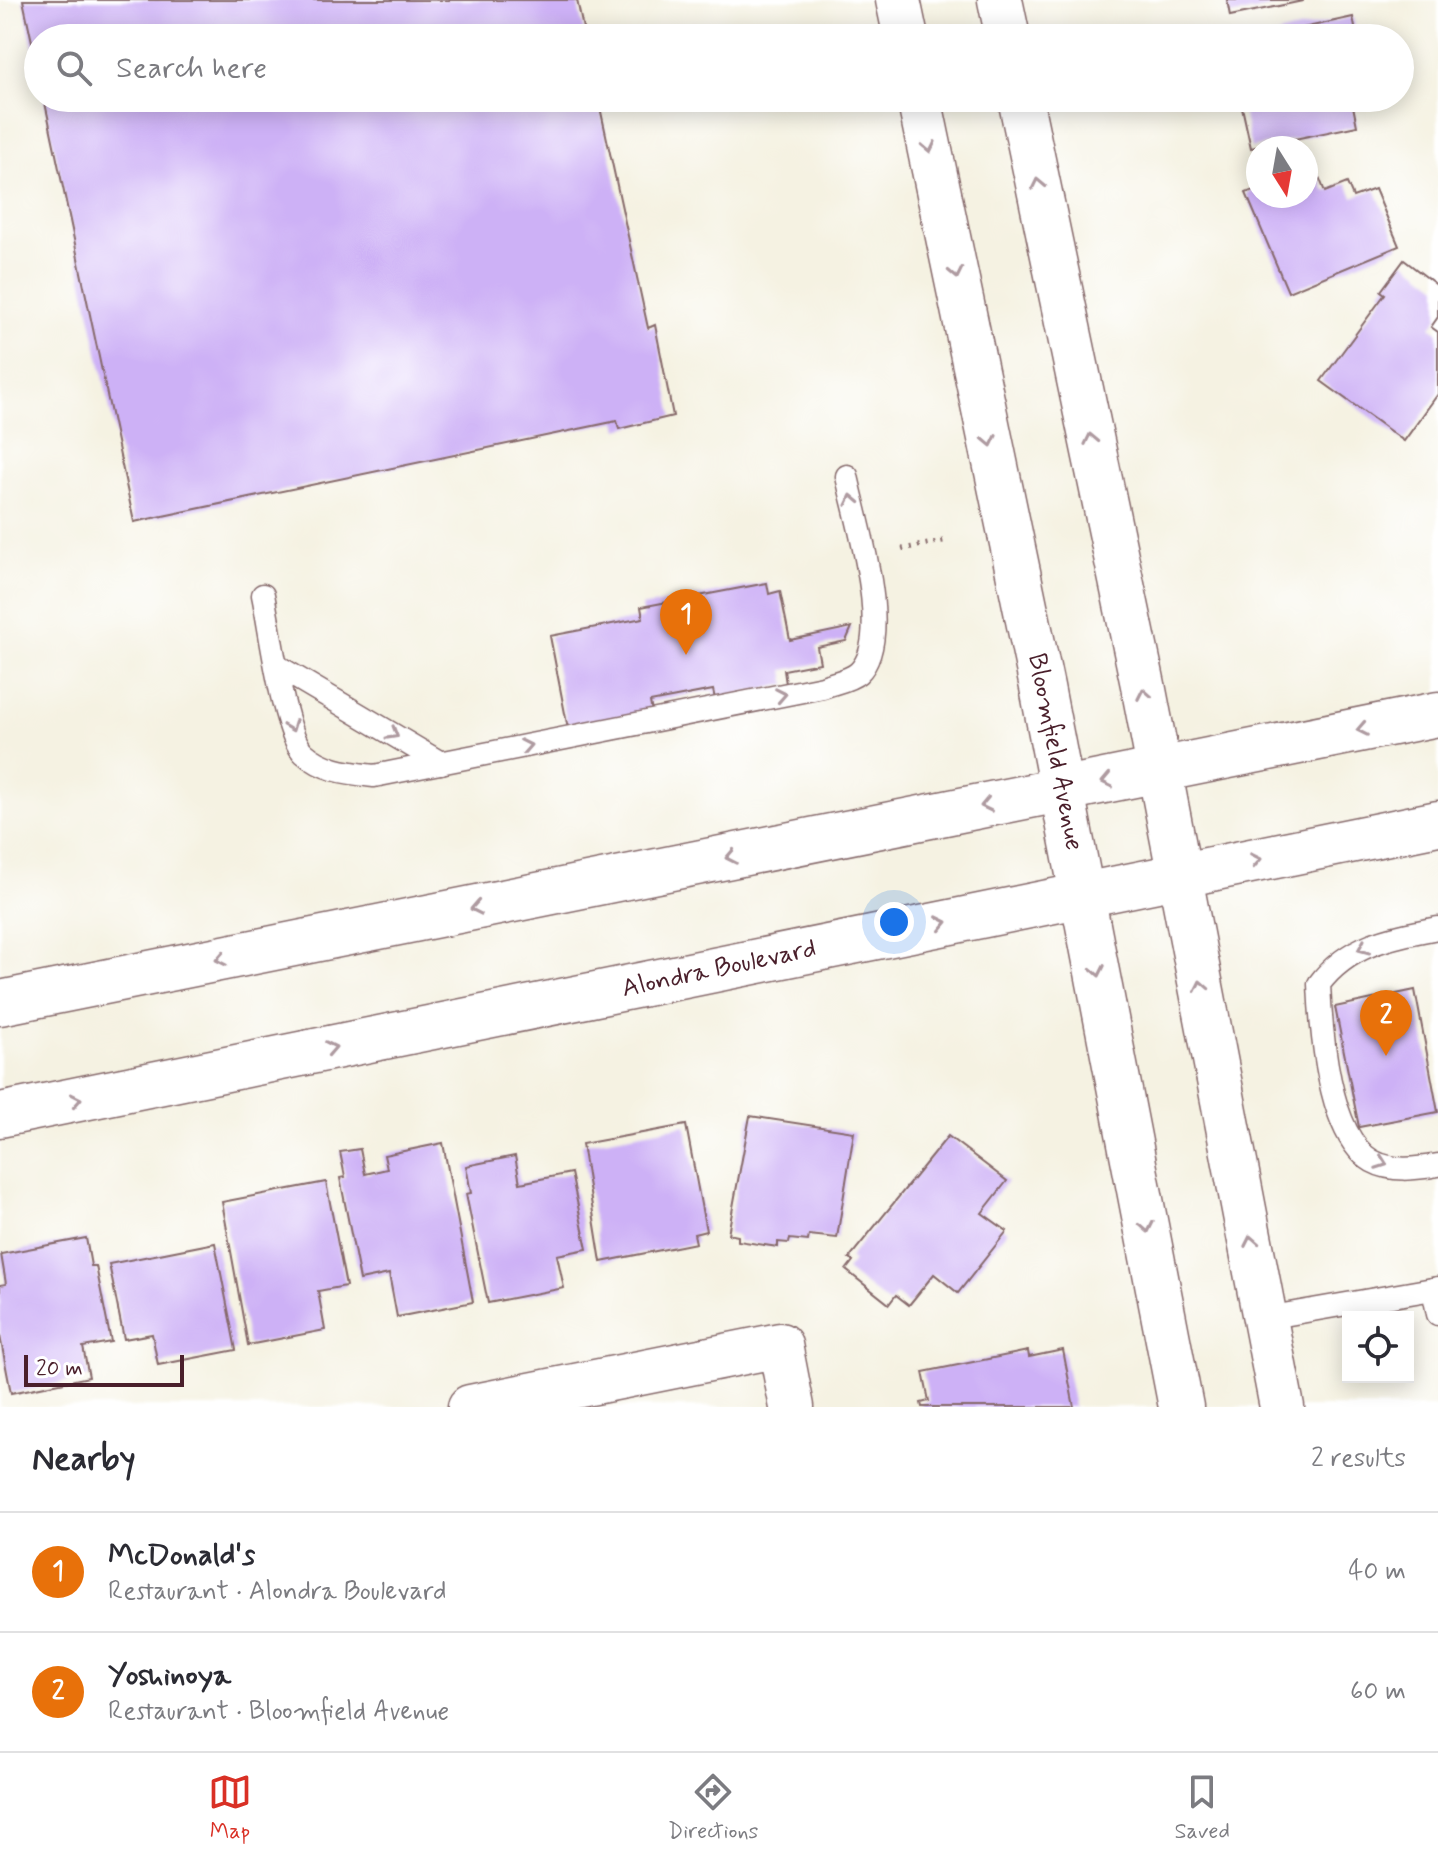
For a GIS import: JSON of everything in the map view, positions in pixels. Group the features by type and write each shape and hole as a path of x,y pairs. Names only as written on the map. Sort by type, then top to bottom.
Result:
{"main road":[{"path":"898,0 903,24"},
{"path":"1000,0 1005,24"},
{"name":"Bloomfield Avenue","path":"922,112 1063,790 1181,1407"},
{"path":"1023,112 1159,770 1282,1407"},
{"path":"0,1003 1438,714"},
{"name":"Alondra Boulevard","path":"0,1115 1438,823"},
{"path":"470,1407 780,1345 792,1407"}],"lane":[{"path":"263,595 287,719 302,751 334,771 374,776 823,687 858,673 874,644 872,598 847,476"},
{"path":"277,666 441,763"},
{"path":"1438,928 1386,938 1355,950 1333,965 1319,984 1322,1035 1339,1111 1354,1146 1372,1161 1390,1168 1438,1165"},
{"path":"1266,1318 1436,1288 1438,1314"}],"building":[{"path":"23,0 577,0 582,24 28,24"},
{"path":"1227,0 1303,0 1303,1 1230,16"},
{"path":"1353,17 1354,24 1321,24"},
{"path":"47,112 601,112 648,328 655,325 673,416 619,429 617,421 134,522"},
{"path":"1243,112 1354,112 1357,126 1309,136 1248,136"},
{"path":"1318,174 1325,192 1347,183 1353,197 1375,189 1399,246 1288,292 1252,208 1318,208"},
{"path":"1404,260 1438,286 1438,317 1431,327 1438,332 1438,394 1404,441 1321,381 1385,294 1381,291"},
{"path":"767,583 769,594 780,591 790,640 852,627 846,641 817,647 820,663 784,670 786,684 715,699 713,690 650,702 652,712 568,729 550,636 643,618 641,607"},
{"path":"1415,990 1438,1112 1359,1127 1335,1007"},
{"path":"750,1116 854,1132 837,1238 809,1235 808,1241 790,1239 789,1243 778,1242 778,1247 738,1241 738,1236 728,1234"},
{"path":"686,1125 706,1231 694,1234 696,1243 601,1262 582,1144"},
{"path":"948,1136 1007,1181 982,1213 1007,1231 958,1293 934,1274 909,1305 896,1295 889,1304 846,1270 853,1261 849,1258"},
{"path":"443,1143 473,1302 397,1317 389,1274 360,1280 340,1178 345,1177 340,1152 360,1149 365,1174 387,1169 384,1155"},
{"path":"515,1156 520,1183 571,1173 587,1249 557,1255 564,1288 488,1303 466,1194 471,1193 466,1166"},
{"path":"326,1182 346,1286 318,1291 325,1330 248,1345 222,1202"},
{"path":"86,1238 91,1266 96,1266 111,1342 83,1347 89,1377 11,1393 0,1336 0,1285 6,1284 1,1254"},
{"path":"215,1243 236,1350 158,1365 152,1334 124,1339 109,1264"},
{"path":"1063,1350 1074,1407 922,1407 921,1403 929,1401 923,1372 1028,1351 1029,1357"}],"place":[{"name":"McDonald's","path":"686,655"},
{"name":"Yoshinoya","path":"1386,1056"}]}
